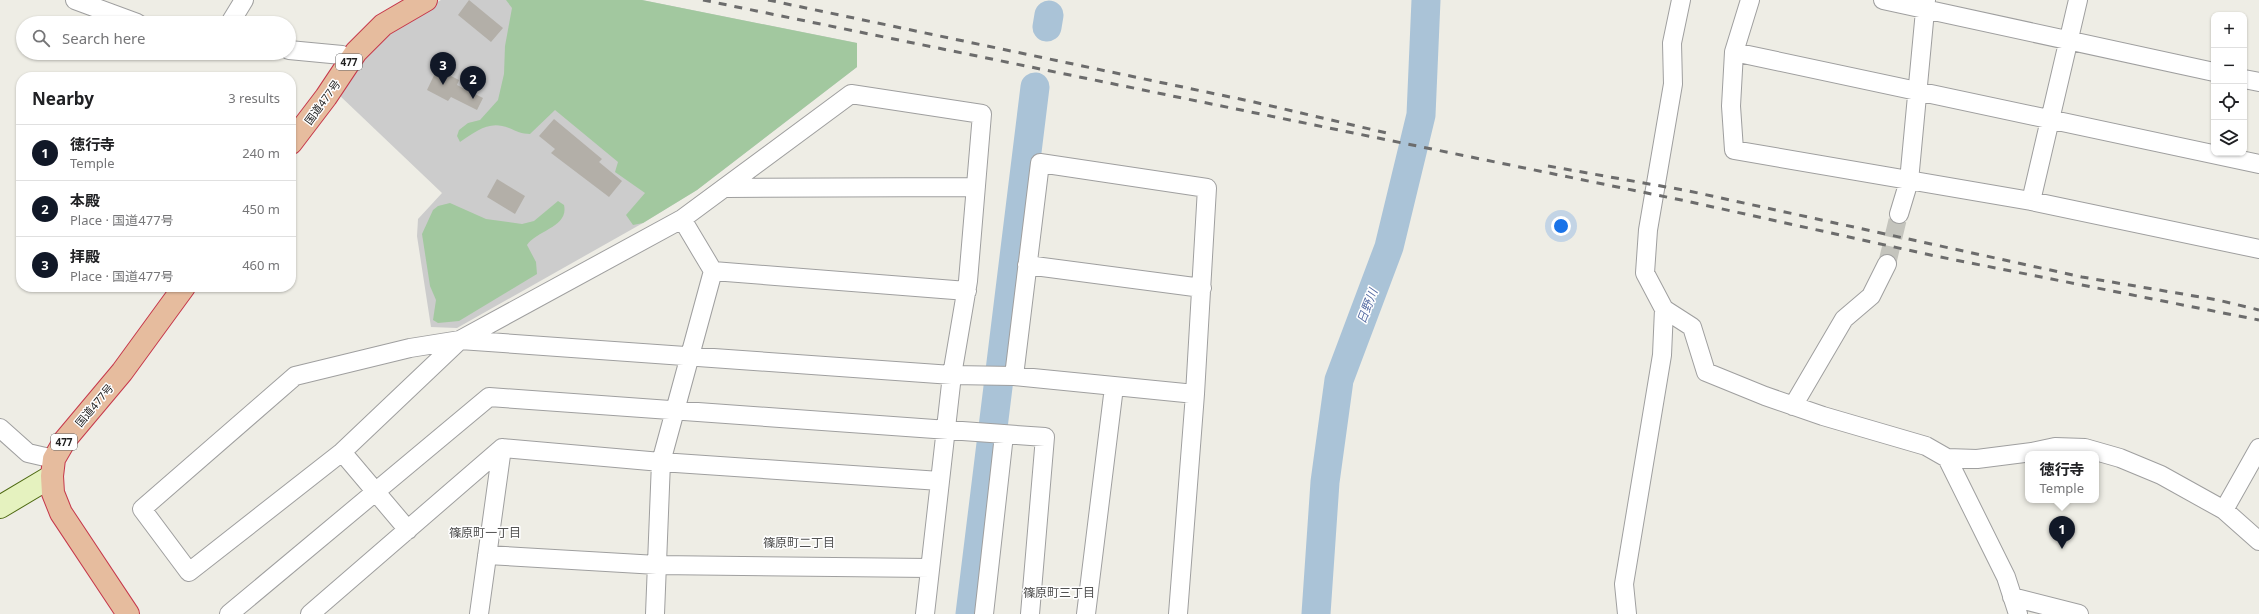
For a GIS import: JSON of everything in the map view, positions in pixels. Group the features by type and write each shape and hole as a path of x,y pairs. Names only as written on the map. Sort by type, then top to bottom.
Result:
{"highway":[{"name":"国道477号","path":"296,136 326,97 351,60 383,25 426,0"},
{"name":"国道477号","path":"53,468 65,440 122,372 180,292"},
{"path":"53,468 54,493 61,513 128,614"}],"main road":[{"path":"0,507 53,468"}],"street":[{"path":"75,0 118,16"},
{"path":"234,16 244,0"},
{"path":"1681,0 1672,43 1673,84 1648,230 1645,273 1664,309 1692,328 1706,372 1793,406 1926,446 1947,458 1977,459 2025,453"},
{"path":"1750,0 1734,52 1730,106 1734,150 1909,181 2031,200 2259,250"},
{"path":"1883,0 1926,5 2069,41 2211,71"},
{"path":"2031,200 2078,0"},
{"path":"1899,214 1909,181 1926,5"},
{"path":"296,51 342,55 351,60"},
{"path":"1734,52 2259,164"},
{"path":"2247,80 2259,82"},
{"path":"925,614 952,375 967,291 982,114 851,94 727,188 682,219 460,340 342,452 189,572 142,509 295,376 410,348 460,340 952,375 1004,376 1195,394"},
{"path":"1004,376 1028,265 1040,163 1207,188 1195,394 1178,614"},
{"path":"727,188 976,187"},
{"path":"655,614 661,462 713,271 682,219"},
{"path":"1793,406 1844,319 1871,296 1887,264"},
{"path":"1028,265 1202,288"},
{"path":"713,271 967,291"},
{"path":"1627,614 1624,584 1662,355 1664,309"},
{"path":"1086,614 1114,387"},
{"path":"229,614 489,397 1045,437 1030,614"},
{"path":"0,428 28,453 53,468"},
{"path":"984,614 996,434"},
{"path":"2037,451 2055,447 2085,448 2096,451"},
{"path":"310,614 502,448 661,462 940,482"},
{"path":"479,614 502,448"},
{"path":"2224,510 2259,448"},
{"path":"342,452 408,530"},
{"path":"2099,452 2120,458 2161,475 2224,510 2259,541"},
{"path":"1947,458 2006,577 2018,614"},
{"path":"487,555 657,565 930,568"},
{"path":"2012,597 2079,614"}],"shaded area":[{"path":"441,0 642,0 857,43 857,67 697,190 643,223 457,328 431,327 417,236 418,219 442,193 338,94 382,33"}],"green space":[{"path":"506,0 642,0 857,43 857,67 697,190 643,223 633,225 626,215 645,193 615,172 618,162 555,110 530,134 495,125 483,128 460,142 457,136 459,130 468,123 480,120 498,100 504,74 505,46 512,8"},
{"path":"558,201 564,205 562,218 527,245 536,262 537,274 459,321 438,323 433,320 436,300 430,286 422,234 433,210 438,206 450,203 486,219 522,224 534,221"}],"building":[{"path":"469,0 503,28 491,42 458,15"},
{"path":"437,69 459,80 457,85 483,98 477,110 451,97 448,101 427,90"},
{"path":"554,119 602,159 599,162 622,181 609,197 551,153 555,149 539,136"},
{"path":"497,179 525,196 515,214 487,197"}],"waterway":[{"name":"日野川","path":"1316,614 1325,482 1339,380 1389,247 1421,115 1426,0"},
{"path":"1047,27 1049,15"},
{"path":"970,614 1035,87"}],"tunnel":[{"path":"1887,264 1899,214"}],"railway":[{"path":"703,0 1686,201 1935,256 2259,320"},
{"path":"768,0 1254,102 1391,134"},
{"path":"1548,166 1689,191 2082,277 2218,300 2259,310"}],"place":[{"name":"拝殿","path":"443,85"},
{"name":"本殿","path":"473,99"},
{"name":"徳行寺","path":"2062,549"}],"district":[{"name":"篠原町一丁目","path":"485,532"},
{"name":"篠原町二丁目","path":"799,542"},
{"name":"篠原町三丁目","path":"1059,592"}]}
